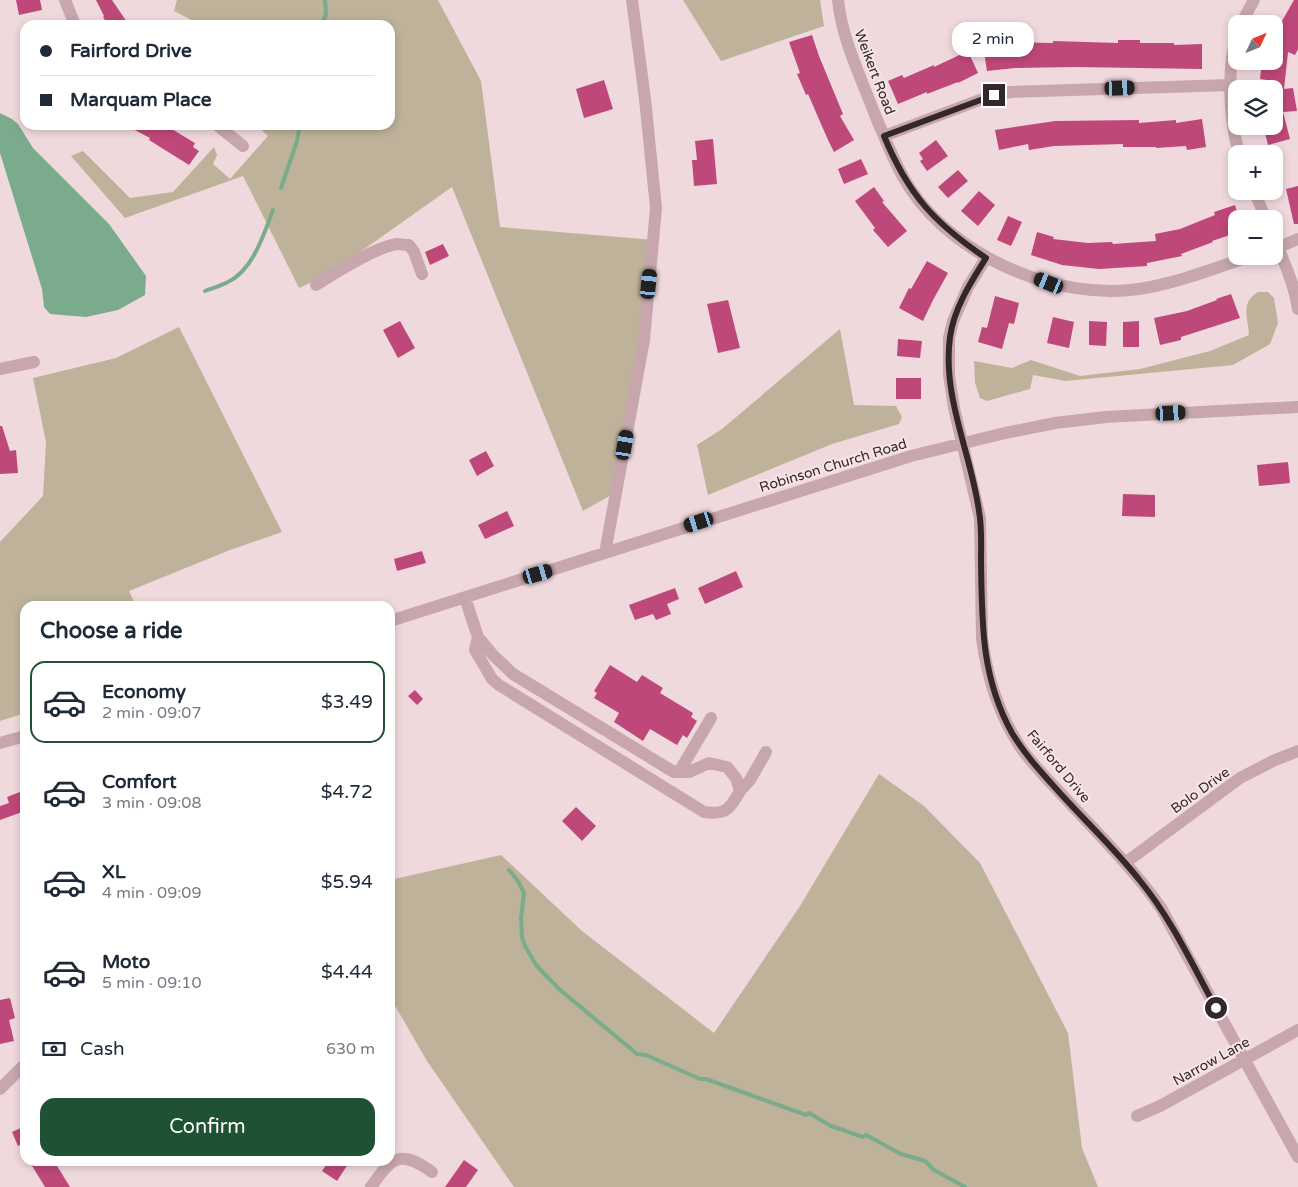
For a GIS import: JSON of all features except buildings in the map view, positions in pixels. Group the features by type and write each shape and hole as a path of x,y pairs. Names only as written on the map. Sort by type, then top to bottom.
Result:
{"street":[{"path":"65,0 73,20"},
{"path":"605,554 644,340 656,208 645,99 632,0"},
{"name":"Weikert Road","path":"838,0 842,26 851,54 895,162 911,190 932,216 957,238 986,258 1049,283 1078,289 1109,291 1138,289 1166,284 1228,264"},
{"path":"1246,15 1254,0"},
{"path":"884,136 994,95 1011,92 1228,85"},
{"path":"223,130 243,146"},
{"path":"1283,243 1298,239"},
{"path":"316,285 344,267 396,244 409,246 414,252 422,274"},
{"name":"Fairford Drive","path":"986,258 960,303 953,320 950,338 949,375 980,513 982,638 988,671 998,703 1013,734 1032,762 1141,881 1161,908 1298,1158"},
{"path":"1283,260 1295,291 1298,309"},
{"path":"0,369 34,362"},
{"name":"Robinson Church Road","path":"395,619 911,456 1004,433 1055,423 1106,417 1298,407"},
{"path":"465,598 478,637 513,674 674,772 690,772 709,763 726,767 736,778 740,790"},
{"path":"478,637 475,650 492,679 499,685 704,812 713,814 724,811 731,806 740,790 750,780 766,752"},
{"path":"679,772 711,718"},
{"path":"0,743 20,737"},
{"name":"Bolo Drive","path":"1125,863 1240,778 1275,760 1298,751"},
{"name":"Narrow Lane","path":"1138,1116 1160,1106 1298,1030"},
{"path":"0,1089 20,1069"},
{"path":"395,1161 401,1158 416,1161 432,1172"},
{"path":"371,1187 388,1166"}],"shaded area":[{"path":"177,0 438,0 481,81 500,227 655,240 613,494 583,511 452,187 329,274 299,288 243,176 125,218 71,156 83,151 130,198 173,192 214,147 217,155 213,164 230,179 268,136 261,130 395,130 395,20 191,20 174,11"},
{"path":"683,0 820,0 824,26 721,61"},
{"path":"0,113 18,124 33,148 109,224 146,276 145,295 118,310 86,317 50,314 44,307 42,289 0,153"},
{"path":"1258,292 1268,292 1274,298 1278,323 1270,344 1233,365 1066,381 1033,375 1030,389 987,401 980,398 975,383 974,361 1012,368 1031,360 1080,376 1140,369 1210,351 1249,335 1247,306 1252,296"},
{"path":"179,327 282,532 230,550 129,591 134,601 20,601 20,715 0,721 0,542 43,496 46,442 33,378 116,358"},
{"path":"840,329 854,405 896,406 902,417 899,424 832,444 708,495 697,445 722,429"},
{"path":"879,774 924,806 980,863 1068,1033 1082,1148 1098,1187 514,1187 427,1061 395,1006 395,879 501,855 582,931 714,1033 800,906"}],"waterway":[{"path":"324,20 326,15 325,0"},
{"path":"281,188 299,130"},
{"path":"205,291 228,282 244,269 251,260 266,230 273,210"},
{"path":"509,870 518,881 524,893 521,918 522,937 536,965 559,989 637,1054 646,1055 700,1079 706,1079 806,1115 809,1113 831,1126 863,1137 866,1135 901,1154 925,1161 934,1170 965,1187"}],"route":[{"path":"994,95 884,136 895,162 911,190 932,216 957,238 986,258 968,287 953,320 950,338 949,375 954,408 980,518 982,638 992,688 1013,734 1032,762 1141,881 1161,908 1216,1008"}]}
